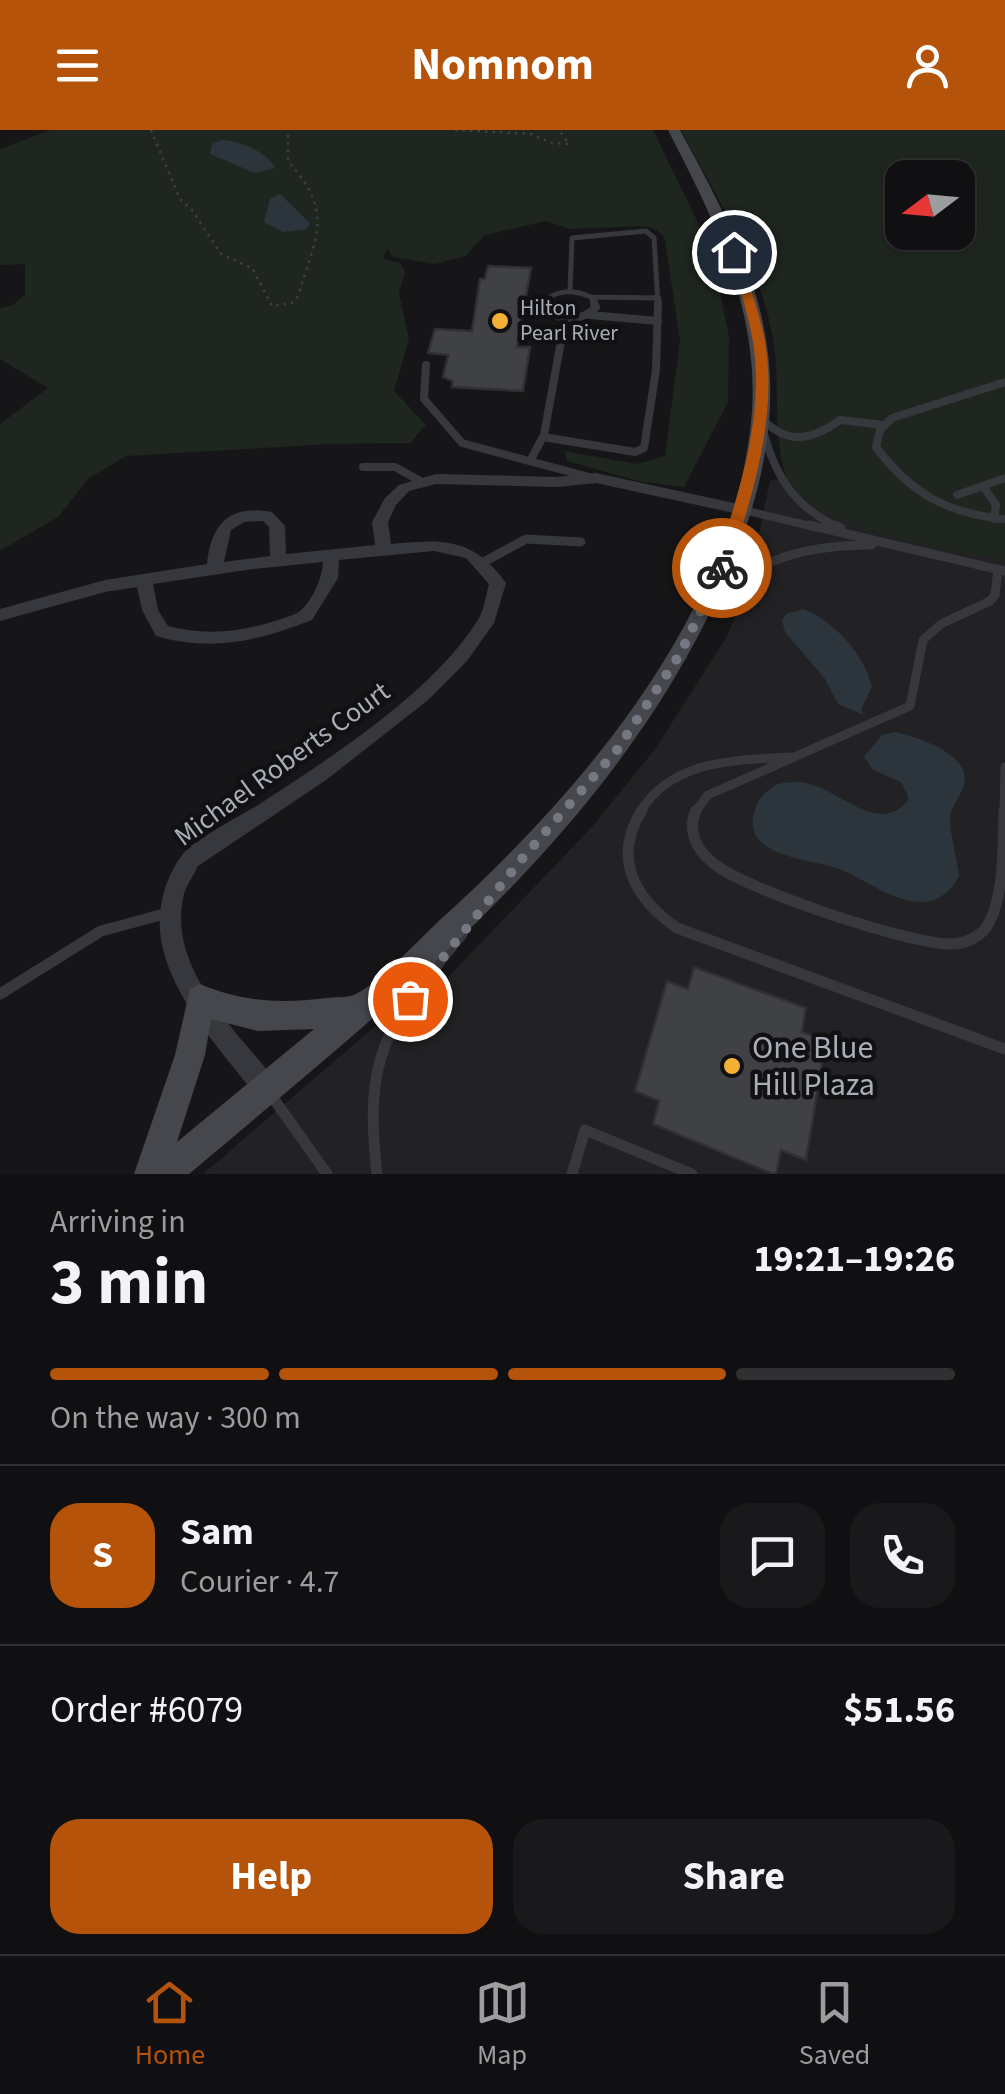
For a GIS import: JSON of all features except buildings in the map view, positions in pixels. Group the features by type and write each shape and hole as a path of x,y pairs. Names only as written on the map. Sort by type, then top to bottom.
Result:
{"street":[{"path":"164,1174 357,1009 521,860 617,750 662,684 696,622 743,510 759,416 761,360 748,294 728,238 674,130"},
{"path":"384,550 380,522 390,502 404,488 422,482 596,478 743,510"},
{"path":"216,568 216,539 223,527 251,514 267,516 276,526 278,560"},
{"path":"0,615 33,603 144,580 330,554 434,545 471,554 482,564"},
{"path":"144,580 150,610 162,631 192,641 244,635 306,616 330,578 330,554"},
{"name":"Michael Roberts Court","path":"265,1087 179,970 169,925 174,882 191,859 397,720 458,658 488,618 498,597 498,583 482,564"},
{"path":"150,1174 190,1056 200,1000 222,1011 266,1018 357,1009"}],"lane":[{"path":"543,437 635,452 644,448 654,405 660,298 654,238 646,231 572,238 570,292"},
{"path":"544,301 554,294 570,292 591,297 660,298"},
{"path":"590,315 596,308 591,297"},
{"path":"545,310 565,320 590,315 658,320"},
{"path":"530,460 543,437 565,320"},
{"path":"426,365 424,399 456,438 596,478"},
{"path":"1005,382 900,415 883,425 876,447 929,502 949,512 1005,519"},
{"path":"759,416 773,433 789,440 812,438 840,420 883,425"},
{"path":"759,416 775,472 784,490 800,506 838,527 1002,570 990,601 946,619 920,644 916,691 910,706 717,790 700,801 692,831 702,855 738,879 932,944 965,942 979,936 996,910 1005,767"},
{"path":"364,467 396,466 412,472 422,482"},
{"path":"956,495 1005,478"},
{"path":"982,486 996,505 994,518"},
{"path":"743,510 916,548"},
{"path":"482,564 526,540 582,542"},
{"path":"696,622 741,574 780,554 843,544 916,548"},
{"path":"806,752 709,763 667,783 638,815 626,844 628,877 635,893 660,920 677,928 1005,1049"},
{"path":"377,1174 370,1110 376,1065 384,1043 410,999 521,860"},
{"path":"0,994 101,932 170,912"},
{"path":"265,1087 328,1174"},
{"path":"572,1174 586,1130 692,1174"}],"path":[{"path":"150,130 180,199 192,210 221,254 252,268 272,306 292,303 298,296 318,225 311,188 288,161 288,130"},
{"path":"455,130 536,134 552,143 569,144 559,130"}],"shaded area":[{"path":"51,130 653,130 698,223 716,272 729,337 728,402 684,487 642,482 567,461 564,451 637,464 665,456 680,341 665,239 657,230 645,226 570,229 546,221 485,235 465,256 435,264 393,257 387,249 383,259 400,263 405,272 399,293 409,339 394,391 426,425 410,443 126,456 88,479 58,517 0,551 0,424 48,388 0,359 0,308 13,305 25,295 25,264 0,265 0,149"},
{"path":"681,130 1005,130 1005,562 865,529 815,507 797,493 788,480 779,444 776,362 768,316 749,261"},
{"path":"222,140 252,148 275,168 255,173 210,154 212,144"},
{"path":"280,194 310,223 307,229 283,232 264,222 270,199"},
{"path":"790,476 1005,537 1005,1174 203,1174 379,1023 424,1002 591,828 655,749 726,638 747,590 770,481"},
{"path":"803,609 836,630 863,664 872,687 861,710 864,715 838,704 825,679 785,632 782,620 786,614"},
{"path":"896,732 941,749 960,764 964,773 964,784 950,821 959,876 944,894 928,901 901,899 842,870 784,855 759,840 753,828 754,813 763,795 778,784 810,784 873,813 898,810 909,799 901,782 873,770 864,757 882,735"}],"way so far":[{"path":"410,999 521,860 617,750 680,654 722,568"}],"place":[{"name":"Hilton Pearl River","path":"500,321"},
{"name":"One Blue Hill Plaza","path":"732,1066"}],"route":[{"path":"722,568 749,486 762,378 759,342 734,252"}]}
